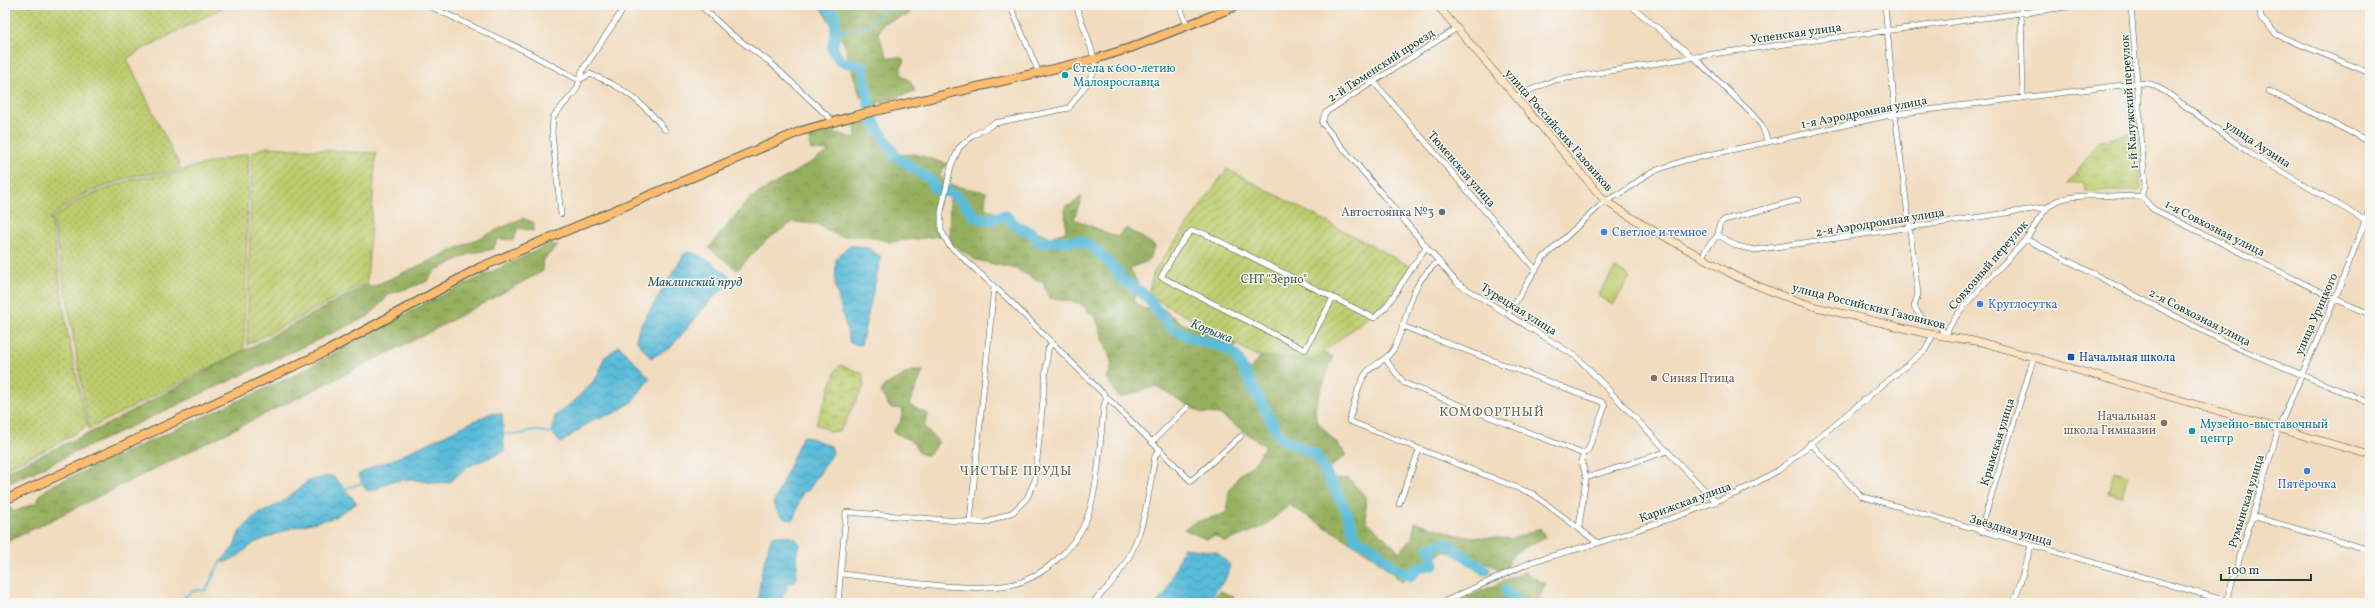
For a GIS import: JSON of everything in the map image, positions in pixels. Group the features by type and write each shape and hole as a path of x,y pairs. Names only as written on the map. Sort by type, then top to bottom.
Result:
{"main road":[{"path":"5,500 329,350 481,267 801,131 1095,59 1239,5"},
{"name":"улица Российских Газовиков","path":"1437,5 1605,201 1702,258 1780,295 1816,307 1933,335 1981,342 2279,427 2370,455"}],"street":[{"path":"427,5 525,51 579,80"},
{"path":"561,214 552,123 553,117 577,89 582,71 626,5"},
{"path":"700,5 731,34 771,63 834,122"},
{"path":"1010,5 1039,73"},
{"path":"1076,5 1083,31 1095,59 1095,69 1069,108 995,123 972,136 959,148 951,166 941,212 941,230 948,245 1052,343 1191,481 1241,436"},
{"path":"1179,5 1187,25"},
{"path":"1630,5 1694,58 1762,126 1768,142"},
{"path":"1885,5 1895,114 1908,227 1918,294 1914,307 1924,321 1940,326 1946,337"},
{"path":"2021,5 2023,96"},
{"name":"Успенская улица","path":"1516,96 1554,80 1694,58 2082,5"},
{"name":"1-й Калужский переулок","path":"2131,5 2145,186 2141,196"},
{"path":"2259,5 2261,18 2277,35 2370,73"},
{"name":"2-й Тюменский проезд","path":"1322,123 1325,113 1457,28"},
{"path":"579,80 590,74 609,81 631,94 652,113 665,130"},
{"name":"Тюменская улица","path":"1373,81 1535,269"},
{"name":"1-я Аэродромная улица","path":"1508,314 1543,258 1605,201 1620,194 1651,172 1686,160 1895,114 2023,96 2138,83"},
{"name":"улица Аузина","path":"2138,83 2151,84 2166,92 2251,154 2368,222"},
{"path":"2269,91 2370,142"},
{"name":"Турецкая улица","path":"1322,123 1456,283 1577,357 1716,502"},
{"path":"2048,207 2058,200 2141,196"},
{"name":"1-я Совхозная улица","path":"2141,196 2153,208 2335,299 2370,314"},
{"path":"1702,258 1706,249 1718,235 1719,225 1724,220 1798,200"},
{"name":"2-я Аэродромная улица","path":"1718,235 1736,246 1755,250 2048,207"},
{"name":"Совхозный переулок","path":"1946,337 1946,330 1959,313 2026,239 2048,207"},
{"name":"улица Урицкого","path":"2279,427 2300,375 2368,222 2370,208"},
{"path":"1333,298 1305,350 1161,277 1177,249 1191,231 1203,233 1374,318 1386,307 1426,247"},
{"name":"2-я Совхозная улица","path":"2026,239 2233,346 2370,403"},
{"path":"1439,261 1425,275 1410,298 1402,326 1392,351 1368,371 1362,380 1349,421 1533,494 1579,527 1598,543"},
{"path":"970,521 994,287"},
{"path":"1402,326 1602,402 1605,406 1588,450 1583,454 1582,462 1586,478 1579,527"},
{"name":"Карижская улица","path":"1441,603 1534,561 1598,543 1716,502 1737,493 1779,470 1925,350 1933,335"},
{"path":"838,603 846,512 985,523 1013,512 1027,498 1035,480 1048,349 1052,343"},
{"name":"Крымская улица","path":"1980,532 2034,357"},
{"path":"1384,359 1404,383 1583,454"},
{"path":"841,574 968,588 994,587 1011,585 1027,580 1050,565 1066,552 1078,536 1087,518 1093,495 1104,405 1107,398"},
{"path":"1152,442 1187,407"},
{"name":"Румынская улица","path":"2226,602 2279,427"},
{"name":"Звёздная улица","path":"1810,443 1861,496 1980,532 2123,570 2226,602"},
{"path":"1092,603 1104,592 1134,550 1144,520 1155,456 1160,449"},
{"path":"1399,504 1419,450"},
{"path":"1586,478 1668,451"},
{"path":"2252,516 2370,550"},
{"path":"2014,603 2031,546"}],"green space":[{"path":"5,5 228,5 141,50 127,59 182,171 133,176 80,196 51,217 67,330 87,426 52,447 5,468"},
{"path":"819,5 913,5 908,15 883,23 878,34 888,58 900,57 905,61 901,67 901,74 911,82 915,91 873,105 860,96 844,43"},
{"path":"855,122 875,125 899,155 916,154 947,164 939,175 944,180 935,217 941,236 890,242 868,236 838,236 817,224 793,222 769,238 737,270 709,248 749,199 830,151 811,150 808,135 823,129 856,139"},
{"path":"2137,131 2141,188 2138,191 2086,191 2083,182 2068,184 2098,142"},
{"path":"267,147 376,153 367,282 247,345 252,152"},
{"path":"249,153 244,350 89,429 53,218 80,199 133,179 183,173 185,169"},
{"name":"СНТ \"Зерно\"","path":"1227,169 1412,267 1382,306 1313,360 1257,356 1148,295 1154,271"},
{"path":"950,185 986,192 985,208 1050,237 1066,232 1065,206 1071,205 1082,196 1074,219 1117,237 1127,228 1155,246 1148,261 1130,268 1138,284 1133,301 1144,309 1163,309 1175,319 1187,325 1201,328 1217,326 1235,345 1232,360 1241,372 1250,370 1255,362 1261,357 1274,352 1281,352 1304,360 1322,352 1333,357 1315,407 1316,420 1347,455 1333,465 1322,477 1324,482 1348,478 1365,496 1366,520 1400,552 1412,538 1415,522 1462,536 1513,539 1540,528 1545,537 1513,554 1504,571 1479,559 1443,551 1402,582 1370,554 1289,505 1263,527 1225,542 1215,536 1206,539 1184,529 1198,521 1226,513 1229,491 1240,474 1255,463 1265,446 1219,414 1201,413 1156,386 1119,398 1107,378 1112,364 1096,319 1080,303 1049,298 1043,283 1016,269 976,260 949,242"},
{"path":"523,218 534,223 533,231 518,228 514,240 498,239 493,249 469,254 436,270 426,282 390,294 369,316 5,485 5,472 104,426 368,284 370,288"},
{"path":"550,244 559,245 542,261 543,271 426,334 5,543 5,507 8,506 14,512 37,502 41,494 51,486 293,376 426,303"},
{"path":"1615,268 1630,277 1613,305 1598,296"},
{"path":"840,365 862,373 864,386 840,431 831,432 816,424 837,368"},
{"path":"911,371 923,371 909,405 928,414 924,427 939,442 928,456 918,452 913,442 892,431 900,423 903,409 890,408 881,393 884,386"},
{"path":"2114,471 2128,475 2122,497 2108,493"},
{"path":"1524,572 1546,584 1539,598 1545,603 1455,603"},
{"path":"1220,591 1234,597 1230,603 1209,603"}],"water":[{"path":"849,245 869,248 881,257 861,345 850,343 835,284 836,259"},
{"name":"Маклинский пруд","path":"691,252 712,262 730,278 725,287 714,297 671,347 651,358 636,340 639,328 685,253"},
{"path":"619,346 650,378 632,402 615,413 592,420 561,443 552,433 555,416 575,400 597,377 604,358"},
{"path":"491,413 502,414 504,451 467,467 450,482 433,483 411,479 389,482 375,490 366,490 358,475 376,465 390,461"},
{"path":"805,436 831,446 833,453 808,491 803,492 793,520 789,520 776,510 773,504 802,437"},
{"path":"329,476 334,477 357,503 333,518 291,528 254,543 238,556 226,562 220,562 233,548 240,531 255,516 281,503 308,481"},
{"path":"772,536 792,537 798,541 800,545 796,556 798,559 795,582 786,585 787,591 784,593 781,603 759,603 761,577"},
{"path":"1183,548 1217,552 1230,565 1226,578 1207,603 1157,603 1167,591"}],"waterway":[{"name":"Корыжа","path":"824,5 835,15 836,31 832,48 840,61 863,66 869,106"},
{"path":"836,31 865,28 890,5"},
{"name":"Корыжа","path":"871,117 895,156 931,180 936,189 950,192 956,196 965,204 975,217 989,220 1005,215 1016,226 1032,233 1040,243 1050,241 1069,242 1079,240 1094,248 1118,272 1119,277 1146,296 1169,326 1191,338 1223,347 1235,355 1280,437 1316,455 1346,510 1356,540 1371,546 1393,567 1410,576 1418,568 1434,564 1429,547 1446,543 1485,570"},
{"path":"503,434 522,434 530,430 553,433"},
{"path":"344,489 362,483"},
{"path":"176,603 193,591 206,590 220,562"},
{"name":"Корыжа","path":"1506,591 1518,603"}],"place":[{"name":"Стела к 600-летию Малоярославца","path":"1065,75"},
{"name":"Автостоянка №3","path":"1442,212"},
{"name":"Светлое и темное","path":"1604,232"},
{"name":"Круглосутка","path":"1980,304"},
{"name":"Начальная школа","path":"2071,357"},
{"name":"Синяя Птица","path":"1654,378"},
{"name":"Начальная школа Гимназии","path":"2164,423"},
{"name":"Музейно-выставочный центр","path":"2192,431"},
{"name":"Пятёрочка","path":"2307,471"}],"district":[{"name":"КОМФОРТНЫЙ","path":"1492,411"},
{"name":"ЧИСТЫЕ ПРУДЫ","path":"1016,470"}]}
